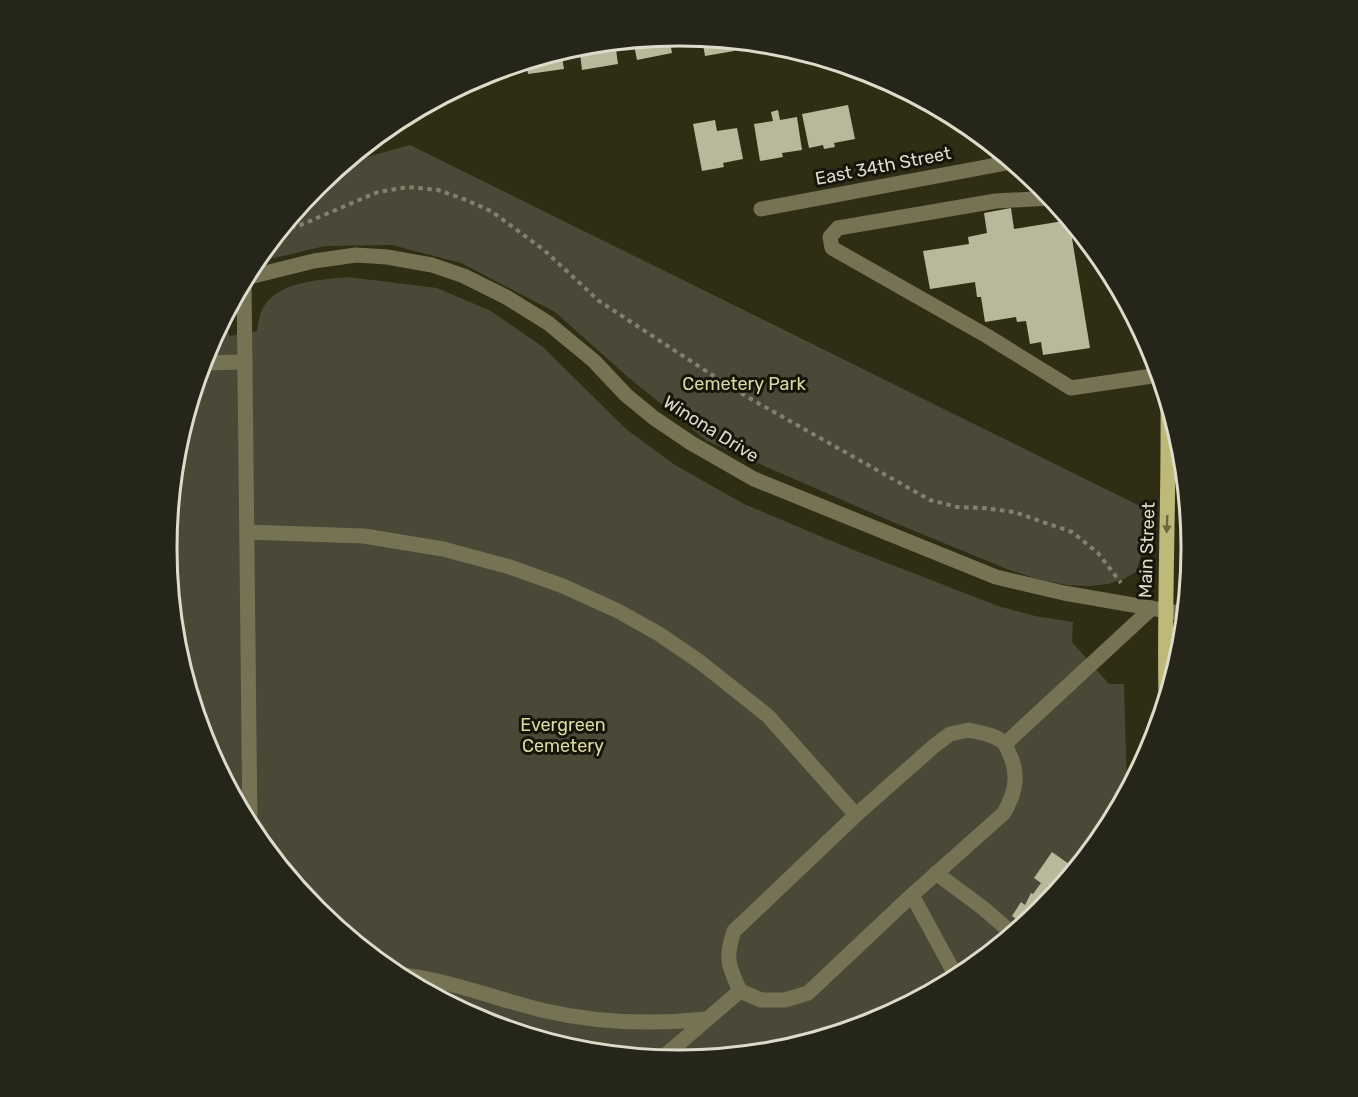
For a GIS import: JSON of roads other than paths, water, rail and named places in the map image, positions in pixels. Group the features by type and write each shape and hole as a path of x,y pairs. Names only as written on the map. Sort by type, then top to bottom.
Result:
{"main road":[{"name":"Main Street","path":"1165,675 1158,609 1168,472 1168,437"}],"street":[{"name":"East 34th Street","path":"761,209 1002,164"},
{"path":"1038,199 996,201 838,228 830,237 832,248 987,336 1071,388 1150,376"},
{"name":"Winona Drive","path":"258,276 314,261 356,255 387,257 432,265 464,276 506,297 548,323 654,418 691,443 754,479 996,577 1064,593 1177,613"},
{"path":"245,296 250,809"},
{"path":"213,363 244,362"},
{"path":"248,532 364,536 443,549 532,575 563,586 618,611 659,634 700,662 768,716 856,815"},
{"path":"1005,744 1158,609"},
{"path":"969,730 989,735 1005,744 1013,761 1016,780 1013,796 1004,813 912,895 808,993 785,1000 761,1000 740,991 731,970 728,949 734,931 856,815 934,746 951,734 969,730"},
{"path":"936,873 1007,929"},
{"path":"912,895 952,969"},
{"path":"423,980 588,1020 641,1024 706,1019"},
{"path":"671,1050 740,991"}],"park label":[{"name":"Cemetery Park","path":"744,384"},
{"name":"Evergreen Cemetery","path":"563,735"}]}
